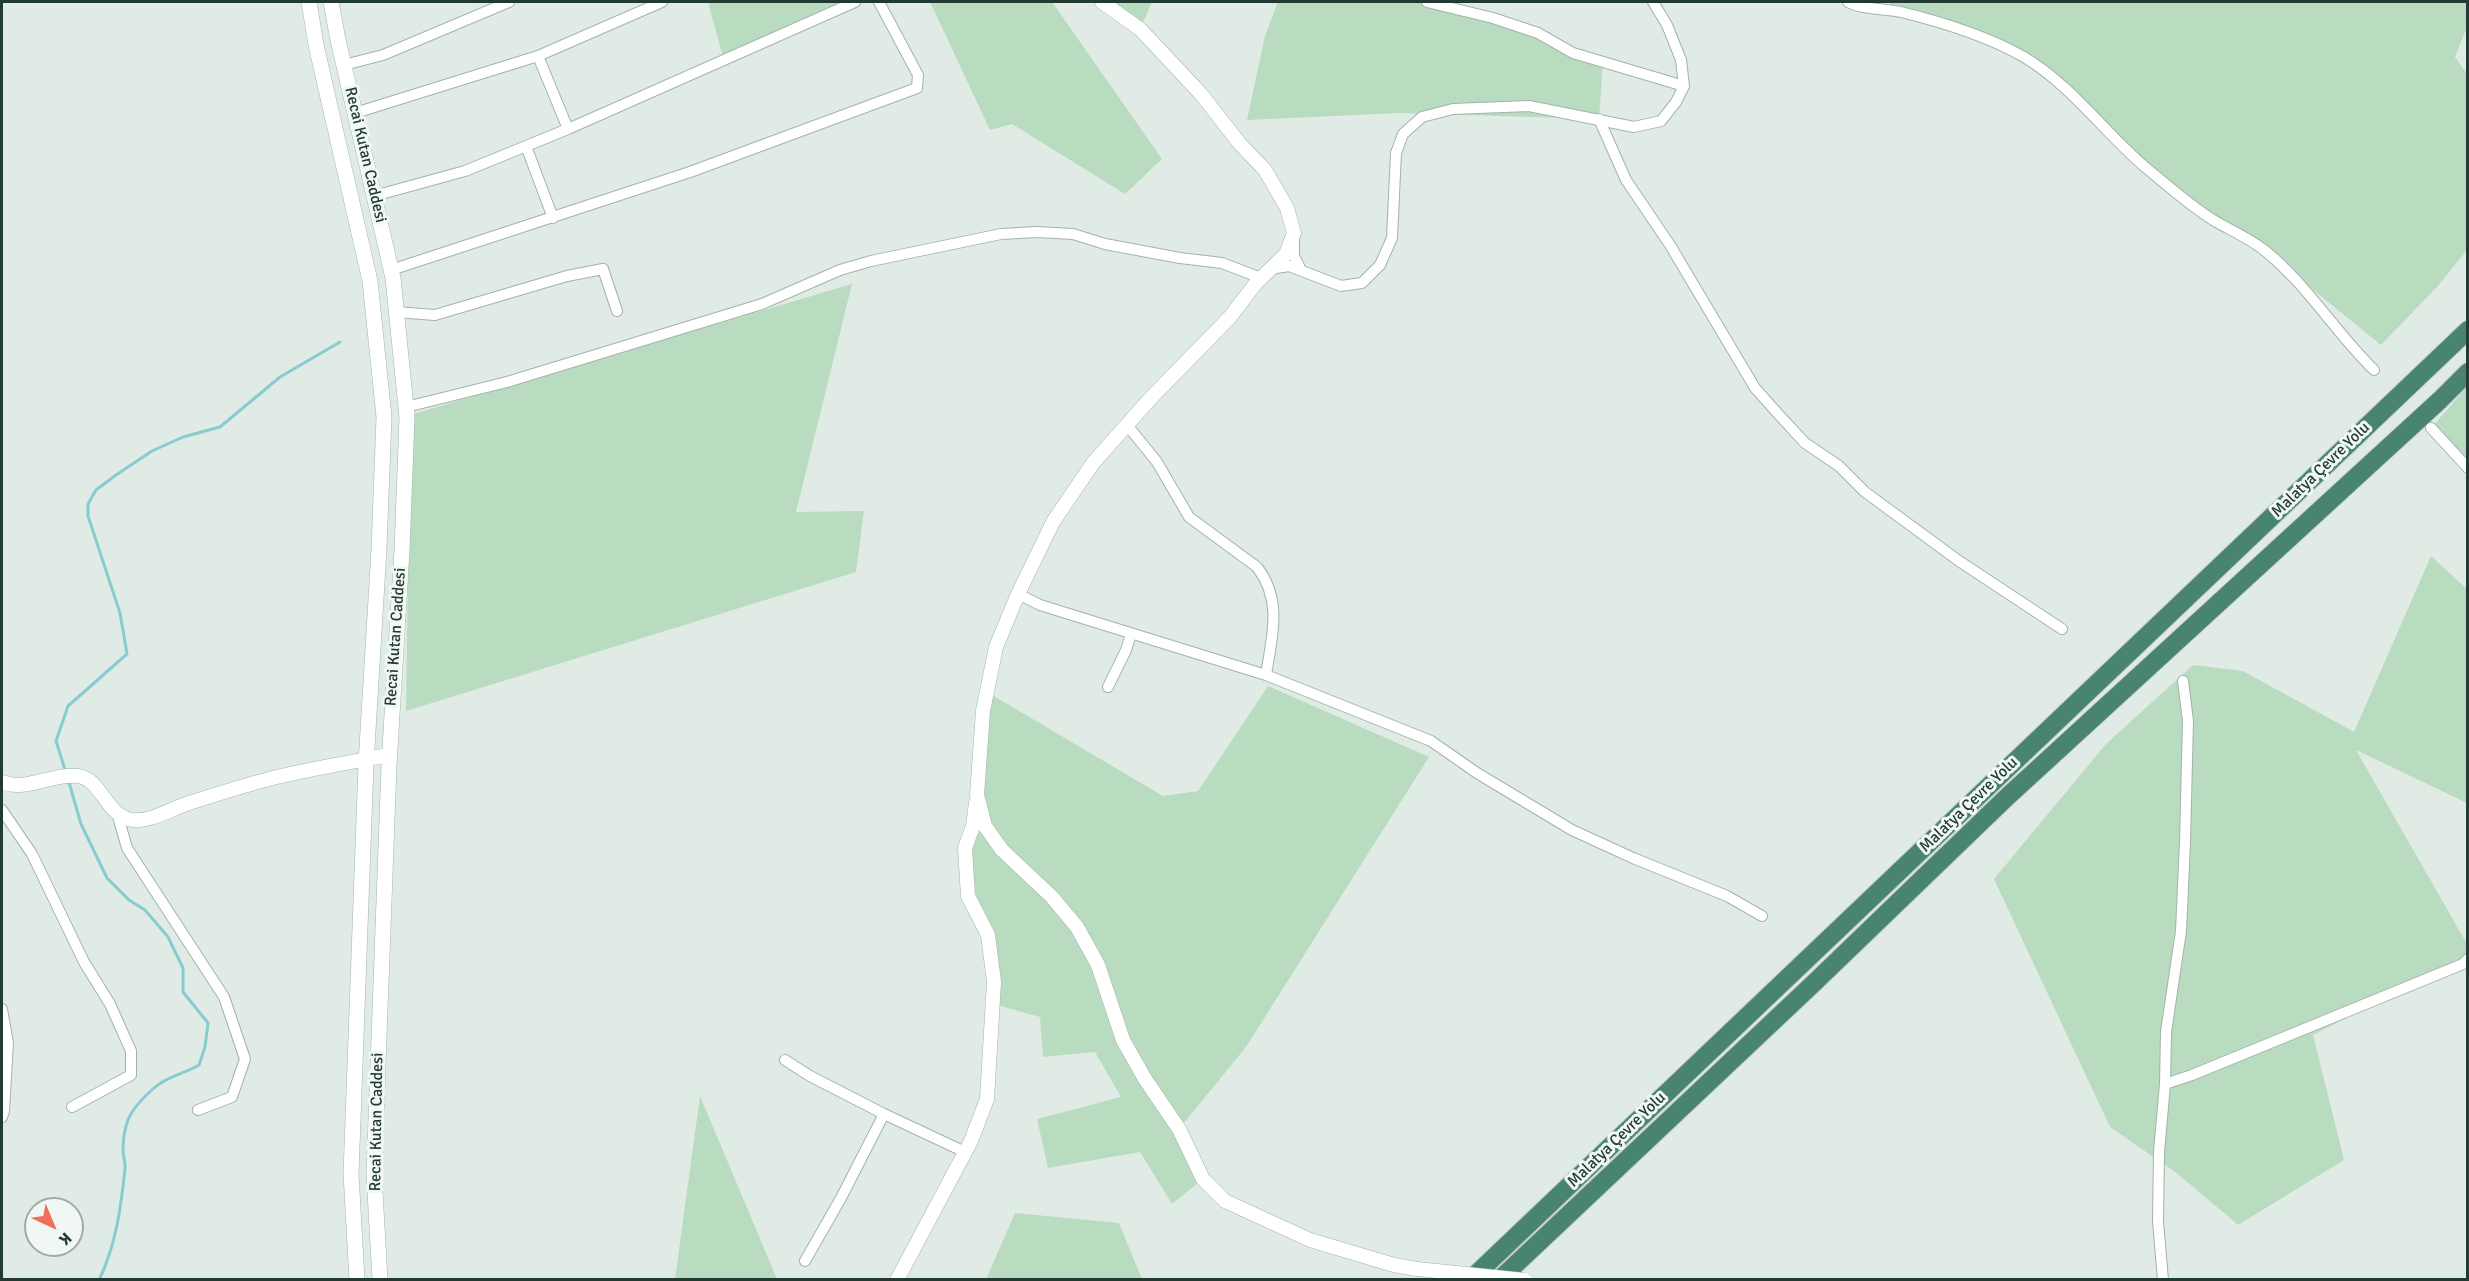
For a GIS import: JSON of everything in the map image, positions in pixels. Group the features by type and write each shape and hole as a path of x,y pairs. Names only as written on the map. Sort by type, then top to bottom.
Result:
{"highway":[{"name":"Malatya Çevre Yolu","path":"1470,1280 2468,330"},
{"name":"Malatya Çevre Yolu","path":"1499,1280 2007,797 2468,372"}],"main road":[{"name":"Recai Kutan Caddesi","path":"309,2 316,45 370,281 384,417 379,549 366,759 351,1174 357,1280"},
{"name":"Recai Kutan Caddesi","path":"332,2 344,65 391,270 406,407 402,550 389,755 374,1174 380,1280"}],"street":[{"path":"344,65 383,55 509,2"},
{"path":"355,113 538,56 662,2"},
{"path":"374,196 465,171 568,129 855,2"},
{"path":"391,270 690,172 917,88 918,75 879,2"},
{"path":"1102,2 1140,29 1201,94 1240,144 1265,170 1287,208 1294,233 1294,256 1301,270"},
{"path":"1427,2 1493,18 1538,33 1573,53 1684,86"},
{"path":"406,407 507,382 713,320 762,303 850,267 1001,234 1036,232 1073,234 1105,244 1222,263 1266,273 1289,266 1341,286 1362,283 1380,265 1392,238 1396,153 1403,134 1422,117 1453,109 1529,106 1634,127 1661,121 1676,102 1684,86 1681,60 1667,25 1653,2"},
{"path":"1848,2 1853,5 1927,18 1989,40 2025,58 2056,81 2144,166 2210,218 2263,249 2296,280 2334,328 2374,370"},
{"path":"538,56 568,129"},
{"path":"1599,119 1626,180 1670,245 1755,388 1780,416 1805,443 1839,466 1872,497 1959,561 2062,629"},
{"path":"526,146 553,218"},
{"path":"897,1280 965,1152 987,1099 994,982 988,935 968,896 965,848 973,826 983,711 996,647 1017,594 1053,522 1093,463 1230,317 1266,273 1286,254 1294,233"},
{"path":"396,312 435,315 567,276 603,269 617,311"},
{"path":"1127,425 1157,462 1189,517 1257,567 1265,578 1271,589 1274,623 1266,675"},
{"path":"2431,428 2468,468"},
{"path":"1017,594 1040,605 1266,675 1431,741 1477,773 1572,830 1726,896 1762,916"},
{"path":"1108,687 1131,634"},
{"path":"2163,1280 2158,1221 2159,1152 2165,1084 2166,1032 2181,931 2188,721 2183,681"},
{"path":"2,784 19,784 76,776 87,779 108,806 117,813 134,820 148,818 188,803 277,777 389,755"},
{"path":"977,795 985,826 1002,850 1052,897 1077,927 1098,965 1123,1040 1144,1079 1179,1129 1203,1179 1226,1201 1310,1240 1394,1265 1524,1280"},
{"path":"2,810 32,854 84,962 110,1004 131,1051 131,1074 72,1107"},
{"path":"117,813 128,848 224,997 245,1059 232,1097 198,1110"},
{"path":"2165,1084 2419,983 2463,964 2468,959"},
{"path":"2,1009 8,1043 2,1117"},
{"path":"785,1059 810,1076 965,1152"},
{"path":"805,1261 841,1198 884,1114"}],"green space":[{"path":"708,2 855,2 724,61"},
{"path":"930,2 1052,2 1162,159 1125,194 1012,124 990,130"},
{"path":"1114,2 1152,2 1140,29"},
{"path":"1278,2 1452,2 1538,33 1603,62 1599,119 1400,113 1247,120 1265,36"},
{"path":"1890,2 2467,2 2467,27 2455,57 2467,74 2467,250 2437,287 2381,345 2263,249 2210,218 2025,58 1890,10"},
{"path":"852,284 796,512 864,511 856,572 406,711 410,415"},
{"path":"2467,387 2467,468 2431,428"},
{"path":"2431,556 2467,589 2467,803 2356,750 2467,944 2467,956 2313,1035 2344,1160 2238,1225 2178,1174 2110,1127 1994,879 2106,744 2193,665 2243,671 2354,732"},
{"path":"1268,686 1429,757 1246,1047 1179,1129 1203,1179 1172,1204 1140,1152 1048,1168 1037,1119 1121,1097 1095,1052 1043,1057 1040,1017 993,1004 988,935 968,896 965,848 985,826 977,795 987,692 1163,796 1198,791"},
{"path":"700,1096 777,1279 675,1279"},
{"path":"1015,1213 1119,1223 1142,1279 986,1279"}],"waterway":[{"path":"66,773 56,741 68,706 127,654 120,613 88,516 88,504 96,490 152,451 183,437 220,427 280,377 340,342"},
{"path":"68,779 81,824 107,878 129,900 145,910 168,937 183,968 183,992 208,1023 205,1047 199,1065 159,1084 140,1102 128,1120 123,1143 125,1167 114,1240 99,1280"}]}
